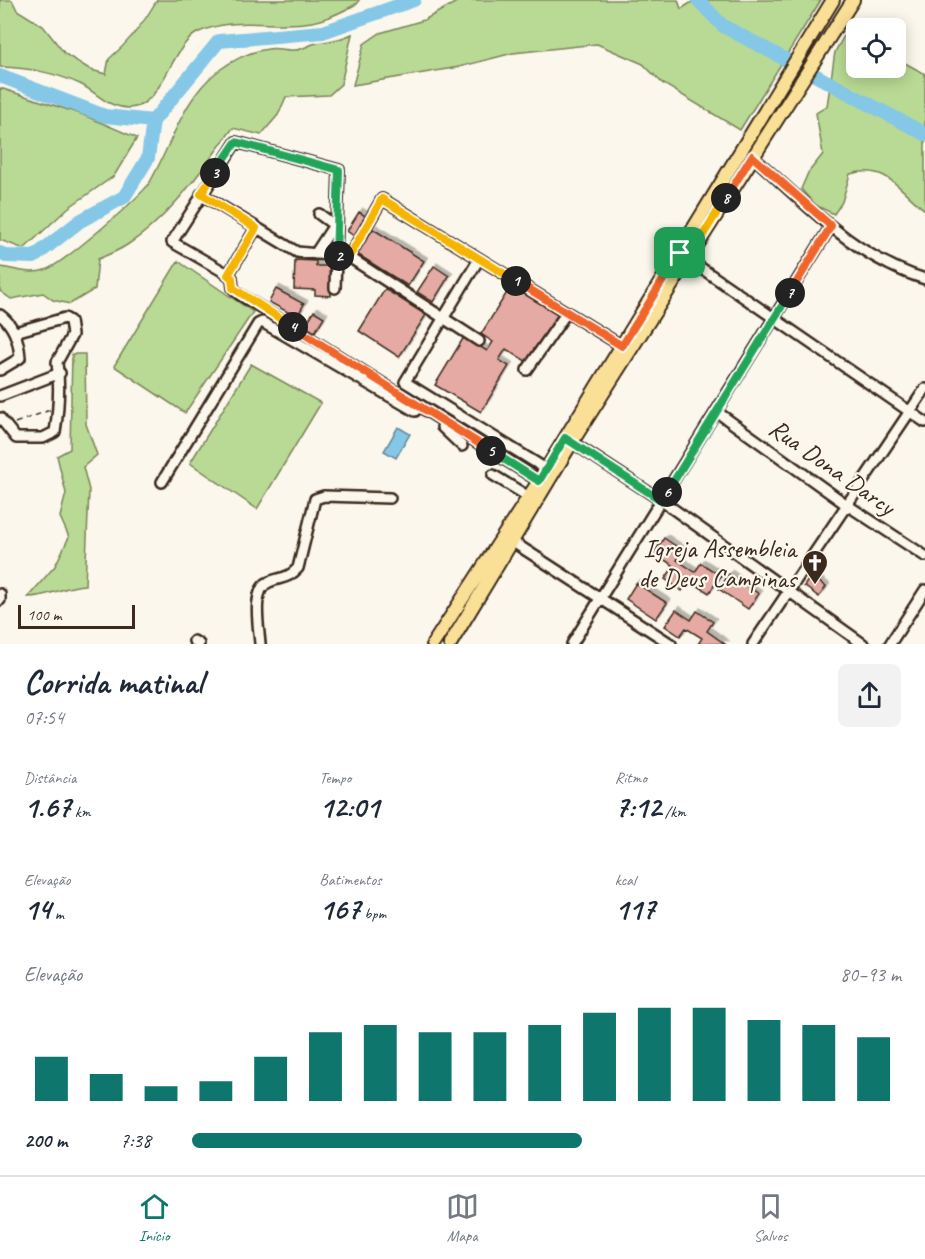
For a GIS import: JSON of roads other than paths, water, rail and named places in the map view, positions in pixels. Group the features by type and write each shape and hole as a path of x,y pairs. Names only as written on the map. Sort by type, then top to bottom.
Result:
{"main road":[{"path":"434,644 546,469 569,440 684,256 781,85 833,0"},
{"path":"450,644 513,542 622,346 752,156 853,0"}],"street":[{"path":"335,288 335,223 339,170 236,142 172,242 232,278 233,288 239,294 539,481"},
{"path":"752,156 864,253 906,273 925,279"},
{"path":"201,194 297,252 349,257 479,341"},
{"path":"349,257 382,199 622,346"},
{"path":"319,214 335,223"},
{"path":"315,254 335,223"},
{"path":"572,644 831,226"},
{"path":"228,275 256,228"},
{"path":"684,256 925,422"},
{"path":"479,259 405,382 546,469"},
{"path":"527,370 567,312"},
{"path":"0,315 8,321 15,332 20,358 0,370"},
{"path":"3,422 16,438 43,438 55,432 60,407 58,356 72,335 68,318 15,332"},
{"path":"162,482 258,324 262,322 446,429 462,446"},
{"path":"0,396 60,373"},
{"path":"753,644 925,389"},
{"name":"Rua Dona Darcy","path":"717,412 847,505 925,556"},
{"path":"483,446 490,434"},
{"path":"569,440 662,501 863,644"},
{"path":"493,475 529,497"},
{"path":"260,644 258,598 262,587 269,582 291,577 298,568 315,499 324,496 390,498"},
{"path":"513,542 671,644"},
{"path":"890,644 925,590"},
{"path":"0,594 0,600"}],"water":[{"path":"398,427 410,434 396,458 384,451"}],"waterway":[{"path":"0,76 105,116 153,121 219,41 323,32 414,0"},
{"path":"698,0 723,26 925,134"},
{"path":"0,253 6,256 34,257 80,221 124,197 148,158 153,121"}],"place":[{"name":"Igreja Assembleia de Deus Campinas","path":"815,586"}]}
